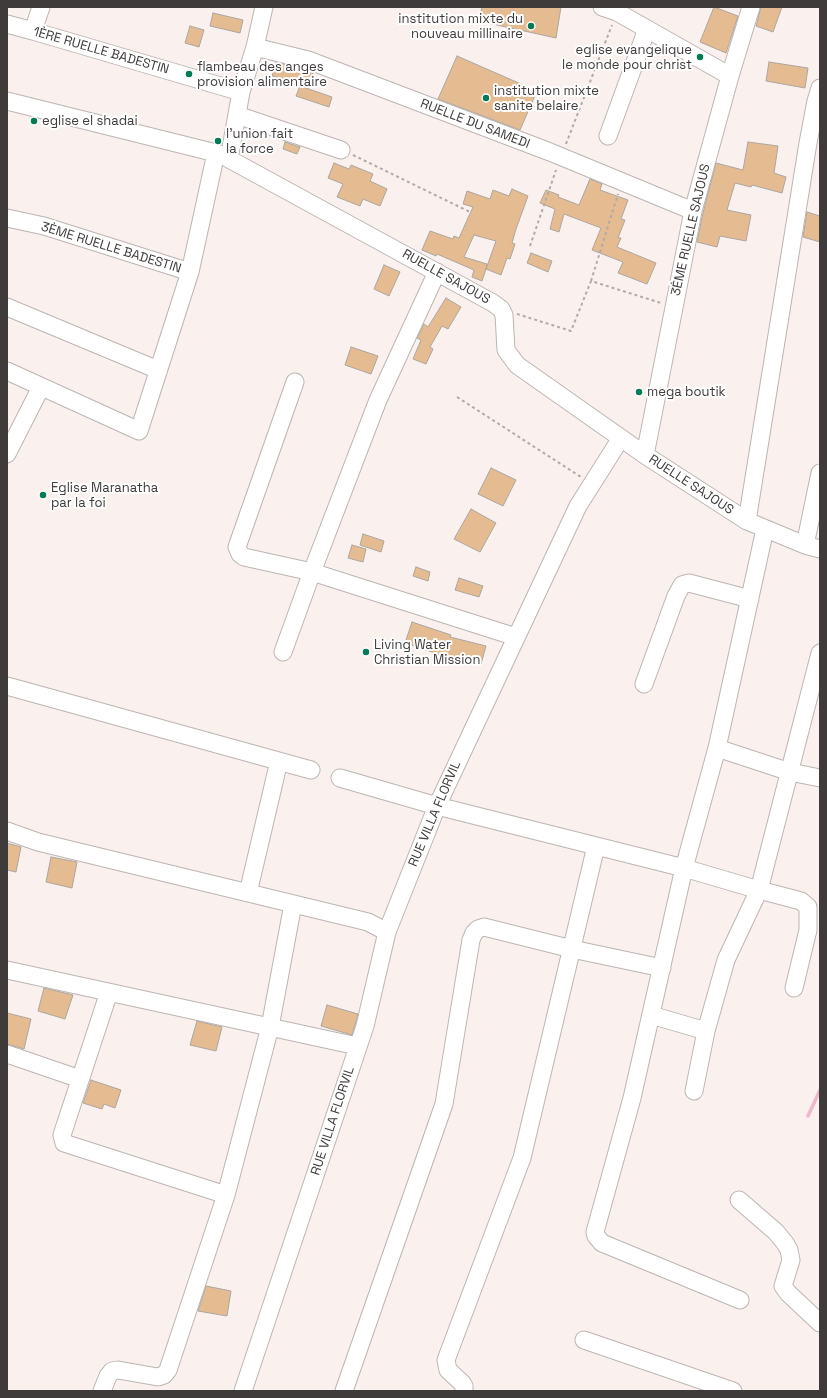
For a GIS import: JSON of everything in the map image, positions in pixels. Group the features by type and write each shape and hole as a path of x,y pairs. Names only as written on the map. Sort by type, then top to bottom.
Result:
{"street":[{"path":"33,31 42,7"},
{"path":"223,156 237,115 241,92 255,47 264,7"},
{"name":"3ÈME RUELLE SAJOUS","path":"645,456 693,211 730,76 751,7"},
{"path":"609,10 647,29 730,76"},
{"name":"1ÈRE RUELLE BADESTIN","path":"7,24 241,92"},
{"path":"608,136 647,29"},
{"name":"RUELLE DU SAMEDI","path":"255,47 308,60 561,157 693,211"},
{"path":"748,521 808,143 820,88"},
{"name":"RUELLE SAJOUS","path":"7,101 223,156 493,303 501,309 504,315 506,350 517,365 645,456 748,521 765,530 812,547"},
{"path":"237,115 341,150"},
{"name":"3ÈME RUELLE BADESTIN","path":"7,218 44,226 190,272 223,156"},
{"path":"7,371 139,431 190,272"},
{"path":"284,652 312,572 378,400 437,272"},
{"path":"7,307 158,370"},
{"path":"295,382 237,547 240,554 244,557 312,572 516,637"},
{"path":"7,454 41,387"},
{"name":"RUE VILLA FLORVIL","path":"243,1391 304,1212 357,1046 365,1026 387,932 437,806 578,506 621,438"},
{"path":"812,547 820,473"},
{"path":"740,1300 602,1243 596,1236 595,1232 632,1098 684,868 717,748 765,530"},
{"path":"644,684 676,596 682,585 689,583 750,599"},
{"path":"694,1091 706,1030 726,960 759,890 820,653"},
{"path":"7,686 310,770"},
{"path":"717,748 790,772 820,778"},
{"path":"248,893 279,761"},
{"path":"340,778 437,806 684,868 801,901 808,907 808,930 794,988"},
{"path":"7,831 38,842 368,922 387,932"},
{"path":"464,1391 464,1386 462,1383 448,1370 446,1360 522,1158 596,846"},
{"path":"102,1391 108,1376 115,1370 158,1377 166,1373 226,1195 270,1027 293,904"},
{"path":"344,1391 444,1104 471,940 474,932 484,927 572,949 662,968"},
{"path":"7,970 357,1046"},
{"path":"109,992 62,1135 64,1143 226,1195"},
{"path":"651,1016 706,1030"},
{"path":"7,1054 80,1079"},
{"path":"739,1200 776,1232 785,1243 789,1250 791,1260 784,1286 788,1293 820,1322"},
{"path":"584,1340 732,1391"}],"path":[{"path":"530,246 609,10"},
{"path":"341,150 470,212"},
{"path":"501,309 571,331 591,281 622,182"},
{"path":"591,281 674,307"},
{"path":"457,397 592,484"}],"building":[{"name":"institution mixte du nouveau millinaire","path":"482,7 561,7 556,38 479,21"},
{"path":"714,7 738,16 726,53 700,42"},
{"path":"761,7 782,7 773,32 756,26"},
{"path":"213,13 243,20 240,33 210,26"},
{"path":"190,26 204,30 199,47 185,43"},
{"name":"institution mixte sanite belaire","path":"457,56 537,91 520,130 438,99"},
{"path":"276,62 313,73 309,86 272,76"},
{"path":"769,62 808,68 805,88 766,81"},
{"path":"300,86 332,97 329,107 296,96"},
{"path":"285,142 300,147 297,154 283,149"},
{"path":"748,142 778,146 774,173 786,177 782,193 752,185 751,187 735,183 727,210 751,215 746,241 720,236 717,247 697,242 716,163 743,170"},
{"path":"334,163 349,169 351,165 373,174 370,181 387,189 380,206 363,199 360,206 337,197 343,184 328,178"},
{"path":"590,179 602,184 600,190 628,200 621,219 625,220 618,238 621,238 617,247 656,263 647,284 618,273 623,262 592,250 601,228 564,214 559,232 550,229 555,209 540,203 546,190 559,195 558,197 579,205"},
{"path":"512,189 528,196 512,243 515,244 510,259 507,258 501,275 486,269 482,281 472,277 474,270 437,254 436,256 422,250 430,231 453,239 454,236 459,238 473,207 463,204 467,191 490,199 493,190 509,196","holes":["474,235 496,241 486,269 487,264 464,257"]},
{"path":"807,212 820,216 820,242 803,237"},
{"path":"531,253 552,261 548,272 527,263"},
{"path":"384,265 400,272 389,296 374,289"},
{"path":"446,298 461,307 448,329 442,326 430,347 433,349 426,364 413,359 421,340 417,338 424,324 428,327"},
{"path":"351,347 378,356 371,374 345,365"},
{"path":"491,468 516,480 503,506 478,494"},
{"path":"471,509 496,523 480,552 454,539"},
{"path":"363,534 384,541 381,552 360,545"},
{"path":"352,545 366,549 363,562 348,558"},
{"path":"416,567 430,572 428,581 413,576"},
{"path":"459,578 483,586 479,597 455,590"},
{"path":"412,622 451,635 450,637 486,646 481,664 444,656 405,643"},
{"path":"7,843 21,847 16,872 7,870"},
{"path":"51,857 77,862 72,888 46,882"},
{"path":"44,988 73,995 65,1019 38,1011"},
{"path":"327,1005 358,1014 352,1035 321,1026"},
{"path":"7,1013 31,1019 24,1049 7,1044"},
{"path":"197,1021 222,1027 216,1051 190,1045"},
{"path":"91,1080 121,1090 115,1108 104,1104 102,1109 83,1103"},
{"path":"206,1286 231,1291 227,1316 198,1311"}],"waterway":[{"path":"808,1116 820,1090"}],"place":[{"name":"institution mixte du nouveau millinaire","path":"531,26"},
{"name":"eglise evangelique le monde pour christ","path":"700,57"},
{"name":"flambeau des anges provision alimentaire","path":"189,74"},
{"name":"institution mixte sanite belaire","path":"486,98"},
{"name":"eglise el shadai","path":"34,121"},
{"name":"l'union fait la force","path":"218,141"},
{"name":"mega boutik","path":"639,392"},
{"name":"Eglise Maranatha par la foi","path":"43,495"},
{"name":"Living Water Christian Mission","path":"366,652"}]}
